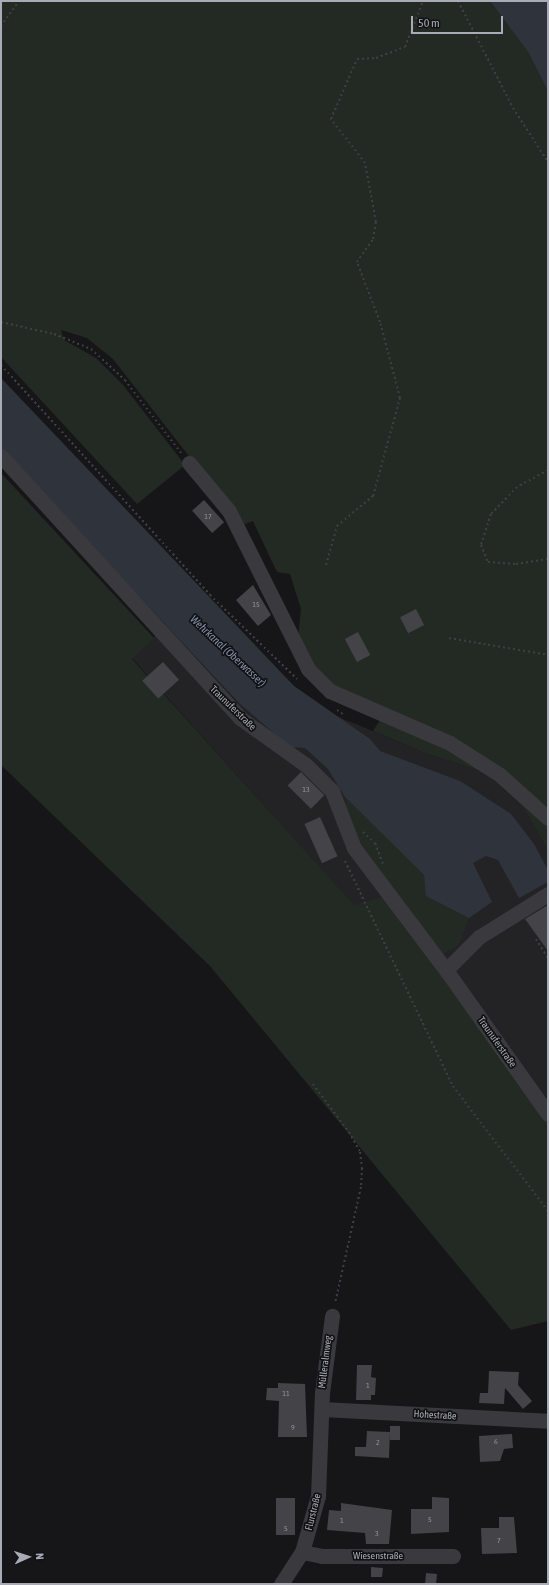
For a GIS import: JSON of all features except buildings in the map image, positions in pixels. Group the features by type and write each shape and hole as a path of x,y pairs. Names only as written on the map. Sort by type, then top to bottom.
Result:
{"street":[{"name":"Traunuferstraße","path":"1,456 240,718 306,765 332,791 354,848 446,970 548,1114"},
{"path":"189,463 229,511 308,669 330,691 450,743 500,775 548,818"},
{"path":"446,970 479,937 548,894"},
{"name":"Mülleralmweg","path":"322,1409 332,1316"},
{"name":"Hohestraße","path":"322,1409 548,1421"},
{"name":"Flurstraße","path":"281,1584 302,1552 318,1496 322,1409"},
{"name":"Wiesenstraße","path":"302,1552 322,1556 454,1556"}],"path":[{"path":"1,26 19,1"},
{"path":"326,565 337,526 373,496 400,398 380,322 357,262 373,239 376,222 365,163 331,119 357,60 376,58 405,47 423,1"},
{"path":"458,1 513,108 548,162"},
{"path":"1,322 54,334 91,349 125,380 189,463"},
{"path":"1,365 210,595 303,683"},
{"path":"548,470 517,487 491,514 481,545 488,562 516,564 548,559"},
{"path":"449,638 548,655"},
{"path":"332,706 344,715"},
{"path":"342,855 453,1086 548,1211"},
{"path":"536,939 548,958"},
{"path":"313,1084 349,1132 360,1152 362,1168 361,1187 332,1316"}],"shaded area":[{"path":"1,1 490,1 528,52 548,91 548,851 523,807 486,773 425,753 373,731 386,711 336,693 310,666 298,638 301,609 290,574 277,572 253,521 243,525 113,359 87,338 61,330 64,340 96,358 123,385 185,465 137,504 1,357"},
{"path":"1,473 154,638 132,659 354,905 386,896 346,819 345,797 424,875 427,896 469,918 459,945 433,961 548,1122 548,1321 511,1330 210,966 1,765"},
{"path":"167,624 239,703 334,715 425,753 486,773 523,807 548,851 548,1122 345,797 346,819 386,896 354,906 132,658"}],"water":[{"path":"490,1 548,1 548,91 528,52"},
{"name":"Wehrkanal (Oberwasser)","path":"1,378 294,686 370,739 380,751 460,781 511,814 534,844 548,870 548,882 519,898 498,860 486,856 473,863 492,902 469,918 426,896 424,875 345,797 328,769 305,748 290,747 239,703 1,449"}]}
